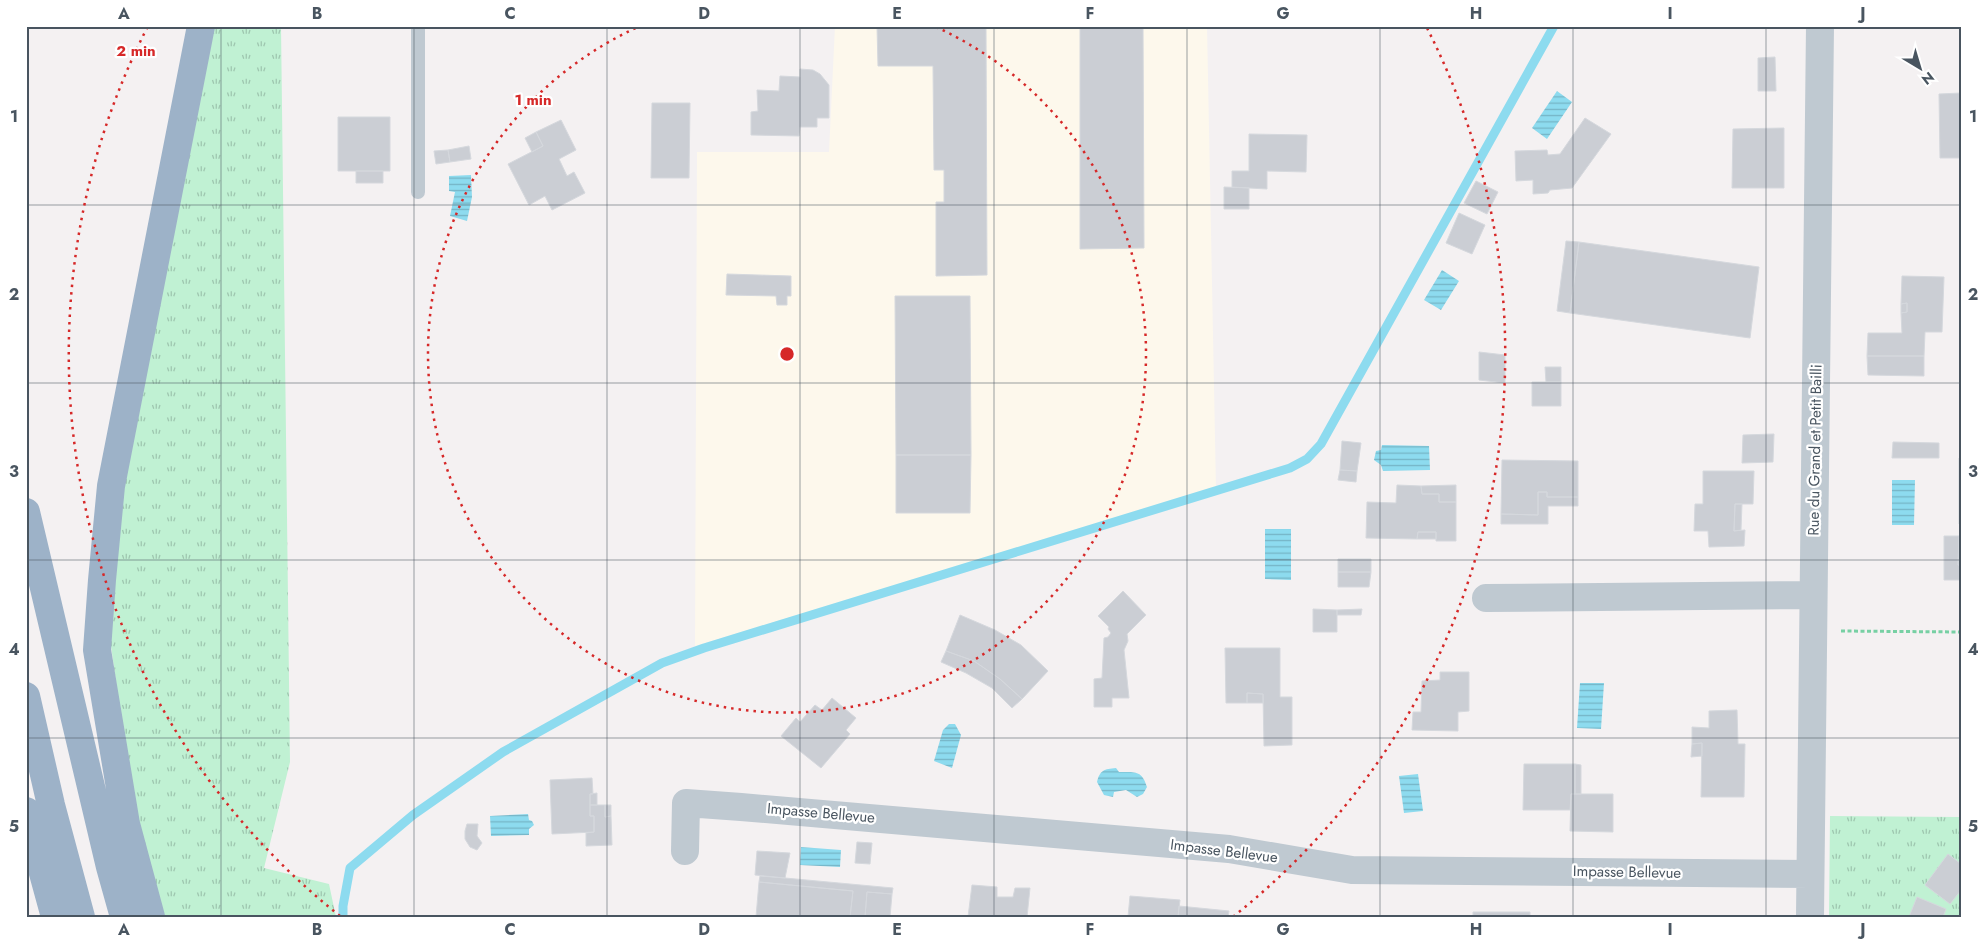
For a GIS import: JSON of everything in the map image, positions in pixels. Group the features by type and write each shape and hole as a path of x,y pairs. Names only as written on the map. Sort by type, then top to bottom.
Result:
{"highway":[{"path":"152,917 126,824 97,650 110,486 201,26"},
{"path":"26,512 110,867 124,917"},
{"path":"26,696 51,805 81,917"},
{"path":"26,811 55,917"}],"street":[{"name":"Rue du Grand et Petit Bailli","path":"1810,917 1820,26"},
{"path":"1486,598 1813,595"},
{"name":"Impasse Bellevue","path":"685,851 686,803 741,806 1228,849 1352,870 1810,874"}],"lane":[{"path":"418,26 418,192"}],"path":[{"path":"1813,631 1961,632"}],"shaded area":[{"path":"835,26 1207,26 1216,489 695,646 697,152 829,152"}],"green space":[{"path":"213,26 281,26 290,762 264,868 329,884 336,917 162,917 132,796 110,639 123,478"},
{"path":"1830,816 1961,817 1961,917 1829,917"}],"water":[{"path":"1557,91 1572,102 1547,139 1532,128"},
{"path":"471,175 472,197 467,221 450,216 455,192 449,191 449,176"},
{"path":"1442,270 1459,281 1441,310 1424,300"},
{"path":"1382,445 1429,446 1430,470 1383,471 1381,465 1374,460 1376,451 1381,450"},
{"path":"1892,480 1915,480 1914,525 1892,525"},
{"path":"1265,529 1291,529 1291,580 1265,579"},
{"path":"1580,683 1604,683 1601,729 1577,728"},
{"path":"949,724 955,724 961,735 952,768 934,761 943,730"},
{"path":"1116,768 1119,772 1134,772 1143,777 1147,787 1143,794 1137,797 1126,790 1114,792 1113,797 1104,795 1097,782 1100,775 1106,770"},
{"path":"1418,774 1423,811 1404,813 1399,776"},
{"path":"528,814 529,820 534,825 529,829 529,835 491,836 490,816"},
{"path":"801,847 841,850 840,867 800,865"}],"building":[{"path":"877,26 986,26 987,275 936,276 936,202 944,202 944,170 934,170 933,66 878,66"},
{"path":"1080,26 1143,26 1144,248 1080,249"},
{"path":"1775,57 1776,91 1758,91 1758,58"},
{"path":"800,69 813,70 820,74 829,85 829,118 817,118 817,127 800,127 799,136 751,135 751,112 758,111 757,90 779,91 780,76 800,77"},
{"path":"1961,93 1961,158 1940,158 1939,94"},
{"path":"652,103 690,103 689,178 651,178"},
{"path":"338,117 390,117 390,171 338,171"},
{"path":"1585,118 1611,134 1572,188 1533,194 1533,180 1516,181 1515,151 1547,150 1548,155 1560,154"},
{"path":"561,120 576,150 559,159 567,176 574,172 585,193 552,210 545,196 529,205 508,164 543,146 536,132"},
{"path":"1784,128 1784,188 1732,188 1733,129"},
{"path":"536,132 543,146 532,152 525,138"},
{"path":"1249,134 1307,135 1306,172 1267,171 1267,189 1232,187 1232,171 1249,171"},
{"path":"469,146 471,159 450,162 448,150"},
{"path":"448,150 450,162 436,164 434,151"},
{"path":"356,171 383,171 383,183 356,183"},
{"path":"1476,181 1498,192 1487,214 1464,203"},
{"path":"1224,187 1249,188 1249,209 1224,209"},
{"path":"1459,213 1485,225 1472,254 1446,243"},
{"path":"1566,241 1579,242 1570,313 1557,311"},
{"path":"1579,242 1759,267 1750,338 1570,313"},
{"path":"727,274 791,276 791,296 787,296 787,305 777,305 776,296 726,295"},
{"path":"1902,276 1944,277 1942,332 1925,332 1924,356 1867,356 1868,333 1902,333 1901,313 1907,312 1907,303 1901,304"},
{"path":"895,296 970,296 971,455 896,455"},
{"path":"1907,303 1907,312 1901,313 1901,304"},
{"path":"1479,352 1505,355 1505,383 1479,380"},
{"path":"1867,356 1924,356 1924,376 1868,375"},
{"path":"1545,367 1561,367 1561,382 1546,382"},
{"path":"1532,382 1561,382 1561,406 1532,406"},
{"path":"1774,434 1773,462 1742,463 1743,435"},
{"path":"1342,441 1361,443 1357,471 1340,470"},
{"path":"1893,442 1939,443 1939,458 1892,458"},
{"path":"896,455 971,455 970,513 896,513"},
{"path":"1959,458 1961,458 1961,481 1959,481"},
{"path":"1502,460 1578,461 1578,497 1547,497 1547,492 1538,492 1538,515 1501,514"},
{"path":"1340,470 1357,471 1356,482 1338,480"},
{"path":"1703,471 1754,471 1753,504 1735,504 1734,531 1745,530 1744,546 1709,547 1708,531 1694,531 1695,504 1703,504"},
{"path":"1959,481 1961,481 1961,524 1959,524"},
{"path":"1397,485 1421,486 1422,494 1439,494 1439,502 1456,502 1456,541 1436,541 1436,532 1418,532 1417,539 1366,538 1367,502 1396,503"},
{"path":"1456,485 1456,502 1439,502 1439,494 1422,494 1421,486"},
{"path":"1538,492 1547,492 1547,497 1578,497 1578,506 1548,506 1548,524 1501,524 1501,514 1538,515"},
{"path":"1735,504 1742,504 1741,530 1734,531"},
{"path":"1418,532 1436,532 1436,539 1417,539"},
{"path":"1944,536 1959,536 1958,565 1961,565 1961,580 1944,580"},
{"path":"1959,536 1961,536 1961,565 1958,565"},
{"path":"1338,559 1371,559 1371,572 1338,572"},
{"path":"1338,572 1371,572 1369,587 1338,587"},
{"path":"1123,591 1146,615 1127,634 1128,641 1124,650 1129,698 1112,698 1112,707 1094,707 1094,679 1102,678 1104,638 1108,637 1111,633 1108,629 1109,627 1098,616"},
{"path":"1313,609 1337,610 1337,632 1313,632"},
{"path":"1362,609 1361,615 1337,615 1337,610"},
{"path":"960,615 995,630 1021,645 1048,671 1022,699 1000,679 974,661 946,651"},
{"path":"1225,648 1280,648 1280,697 1292,697 1292,745 1264,746 1263,694 1247,693 1247,703 1226,703"},
{"path":"946,651 974,661 1000,679 1022,699 1012,708 992,688 966,673 941,662"},
{"path":"1440,672 1469,672 1469,711 1458,712 1458,731 1412,730 1413,712 1421,712 1422,681 1440,680"},
{"path":"1247,693 1263,694 1263,703 1247,703"},
{"path":"832,698 856,718 846,730 850,734 821,768 781,736 796,718 800,722 815,705 822,710"},
{"path":"1737,710 1738,744 1745,744 1744,797 1701,797 1702,743 1692,744 1692,727 1709,728 1709,711"},
{"path":"1702,743 1702,756 1691,757 1692,744"},
{"path":"1524,764 1575,764 1575,794 1571,794 1570,810 1523,810"},
{"path":"1575,764 1581,765 1581,794 1575,794"},
{"path":"592,778 593,794 590,794 590,816 594,816 594,832 552,834 550,780"},
{"path":"597,793 597,805 590,805 590,794"},
{"path":"1571,794 1613,794 1613,832 1570,831"},
{"path":"590,805 605,805 605,817 611,816 612,845 586,846 586,833 594,832 594,816 590,816"},
{"path":"605,805 611,805 611,816 605,817"},
{"path":"467,824 478,824 477,836 482,843 477,850 470,847 465,839"},
{"path":"857,842 872,843 870,864 855,863"},
{"path":"757,851 790,853 785,878 755,875"},
{"path":"1948,854 1961,864 1961,890 1950,904 1925,885"},
{"path":"760,876 893,888 892,894 867,892 865,917 850,917 853,891 759,882"},
{"path":"759,882 853,891 850,917 756,917"},
{"path":"972,885 997,887 997,897 1013,897 1015,888 1030,888 1027,917 968,917"},
{"path":"867,892 892,894 890,917 865,917"},
{"path":"1130,896 1180,900 1178,917 1128,917"},
{"path":"1917,897 1946,909 1943,917 1909,917"},
{"path":"1179,906 1229,911 1228,917 1178,917"},
{"path":"1473,912 1530,912 1530,917 1473,917"}],"waterway":[{"path":"343,917 343,906 350,868 413,815 503,752 662,663 704,648 1290,468 1307,459 1321,444 1554,26"}]}
